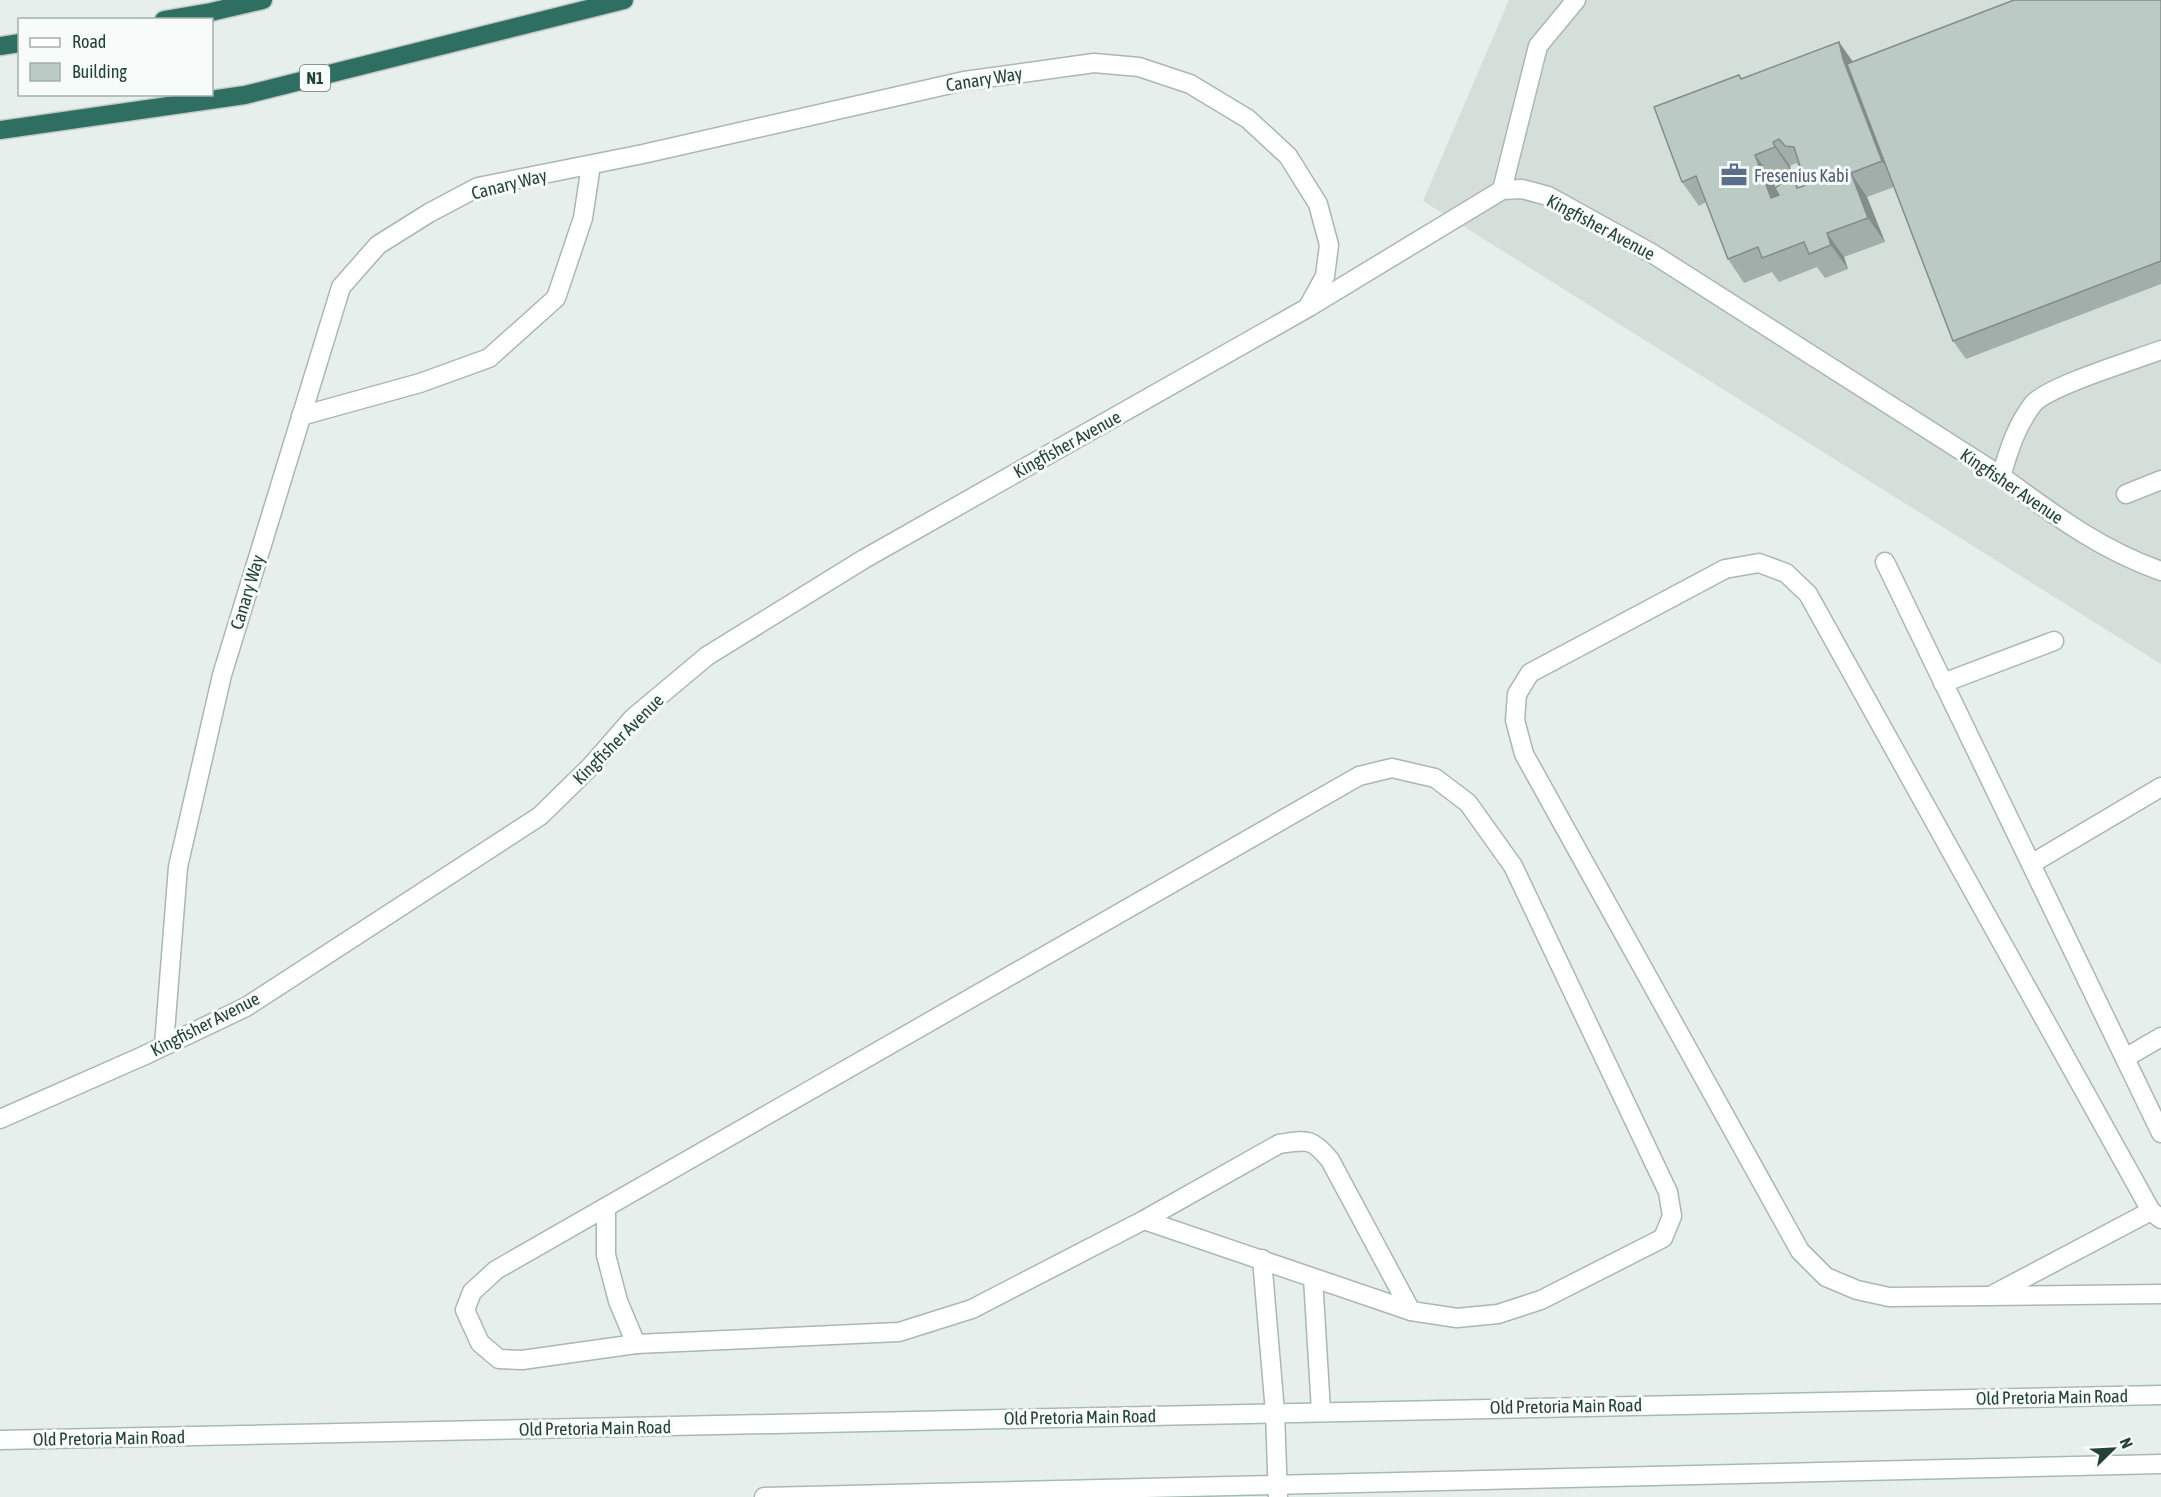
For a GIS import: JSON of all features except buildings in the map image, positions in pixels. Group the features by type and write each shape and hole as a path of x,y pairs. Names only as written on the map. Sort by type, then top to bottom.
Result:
{"highway":[{"path":"176,18 262,0"},
{"name":"N1","path":"0,130 245,96 624,0"},
{"path":"0,46 18,43"}],"main road":[{"path":"1502,190 1538,46 1576,0"},
{"name":"Canary Way","path":"164,1045 178,867 222,675 341,287 378,245 429,213 478,187 591,165 964,81 1094,63 1139,67 1190,84 1248,119 1288,156 1318,204 1329,245 1325,276 1309,307"},
{"path":"301,416 420,383 489,358 556,298 583,218 591,165"},
{"name":"Kingfisher Avenue","path":"0,1119 246,1007 540,816 592,765 633,718 707,656 864,558 1309,307 1502,190 1522,189 1548,196 1653,254 2001,476 2080,533 2137,562 2161,571"},
{"path":"2001,476 2016,429 2035,402 2059,387 2161,350"},
{"path":"2126,494 2161,480"},
{"path":"1885,562 2161,1133"},
{"path":"1990,1296 2156,1215 1808,594 1786,573 1759,563 1725,569 1530,673 1516,694 1515,720 1524,754 1800,1251 1826,1277 1857,1290 1889,1297 1990,1296 2161,1294"},
{"path":"1943,683 2054,641"},
{"path":"1144,1220 1411,1311 1457,1318 1498,1314 1541,1300 1663,1238 1672,1216 1668,1192 1513,866 1468,803 1435,777 1392,768 1359,776 496,1270 472,1292 465,1310 480,1343 498,1359 522,1360 636,1344 899,1332 972,1310 1144,1220 1279,1144 1301,1140 1317,1145 1330,1160 1411,1311"},
{"path":"2031,864 2161,787"},
{"path":"2125,1058 2161,1036"},
{"path":"606,1207 606,1255 618,1301 636,1344"},
{"path":"1262,1259 1275,1412 1277,1490"},
{"path":"1313,1278 1321,1411"},
{"name":"Old Pretoria Main Road","path":"0,1440 2161,1395"},
{"path":"764,1497 1277,1490 2161,1464"}],"shaded area":[{"path":"1509,0 2161,0 2161,664 1423,201"}],"place":[{"name":"Fresenius Kabi","path":"1734,175"}]}
